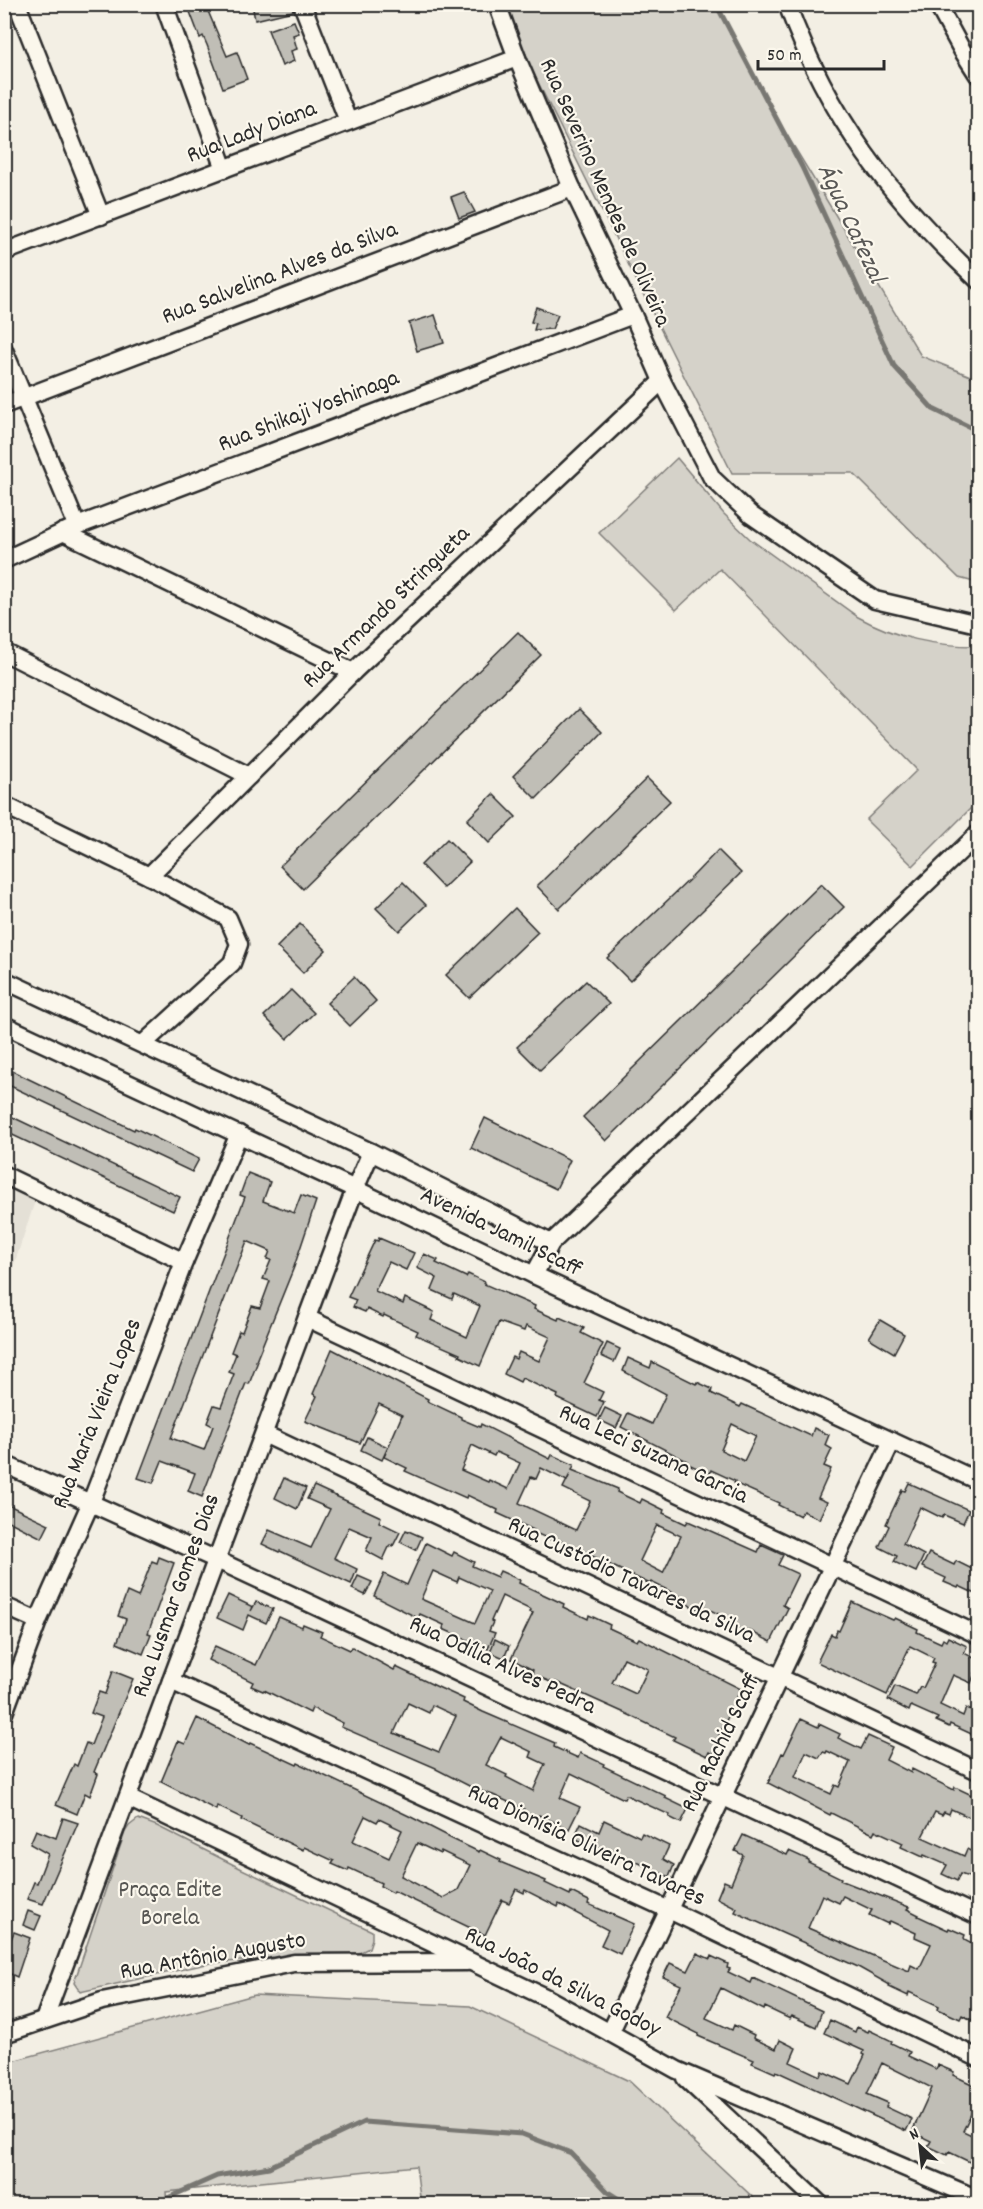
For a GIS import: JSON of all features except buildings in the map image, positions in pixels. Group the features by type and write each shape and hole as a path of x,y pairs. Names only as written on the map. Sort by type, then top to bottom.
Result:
{"street":[{"path":"17,4 100,216"},
{"path":"164,4 224,169"},
{"path":"302,4 348,121"},
{"name":"Rua Severino Mendes de Oliveira","path":"497,4 517,58 572,188 662,381 712,478 751,515 876,600 978,624"},
{"path":"787,4 809,60 853,138 886,184 978,280"},
{"path":"937,4 962,51 978,75"},
{"name":"Rua Lady Diana","path":"4,252 517,58"},
{"name":"Rua Salvelina Alves da Silva","path":"4,405 572,188"},
{"name":"Rua Shikaji Yoshinaga","path":"4,560 70,529 633,315"},
{"path":"4,350 70,529 353,672"},
{"name":"Rua Armando Stringueta","path":"149,876 353,672 662,381"},
{"path":"4,652 249,776"},
{"path":"4,805 149,876 228,918 239,944 232,963 143,1044"},
{"path":"534,1275 551,1243 978,834"},
{"name":"Avenida Jamil Scaff","path":"4,980 371,1152 551,1243"},
{"name":"Avenida Jamil Scaff","path":"4,1025 978,1481"},
{"name":"Rua Maria Vieira Lopes","path":"4,1713 38,1621 91,1502 184,1262 239,1134"},
{"name":"Rua Lusmar Gomes Dias","path":"44,2020 355,1189 371,1152"},
{"path":"4,1175 184,1262"},
{"name":"Rua Leci Suzana Garcia","path":"307,1318 978,1635"},
{"name":"Rua Custódio Tavares da Silva","path":"264,1434 978,1771"},
{"name":"Rua Rachid Scaff","path":"610,2033 892,1441"},
{"name":"Rua Odília Alves Pedra","path":"4,1464 217,1560 978,1916"},
{"path":"4,1606 38,1621"},
{"name":"Rua Dionísia Oliveira Tavares","path":"171,1681 669,1910 978,2058"},
{"name":"Rua João da Silva Godoy","path":"128,1798 547,1998 677,2070 978,2199"},
{"name":"Rua Antônio Augusto","path":"4,2034 102,2001 294,1963 471,1962"},
{"path":"677,2070 820,2205"}],"shaded area":[{"path":"5,1182 36,1198 5,1292"}],"green space":[{"path":"504,5 717,5 773,112 921,356 978,379 978,583 959,578 853,473 732,473 524,54"},
{"path":"677,458 724,514 750,539 858,617 887,630 916,639 978,646 978,801 913,866 866,820 917,770 720,569 676,610 599,533"},
{"name":"Praça Edite Borela","path":"138,1819 157,1826 372,1931 369,1948 359,1953 211,1963 80,1992 74,1983 125,1832"},
{"path":"254,1995 470,2006 629,2081 760,2204 421,2204 416,2166 166,2192 167,2204 5,2204 5,2063"}],"waterway":[{"name":"Água Cafezal","path":"716,4 802,167 894,366 933,409 978,431"},
{"path":"154,2204 217,2176 269,2167 364,2122 522,2134 571,2153 608,2192 627,2204"}]}
